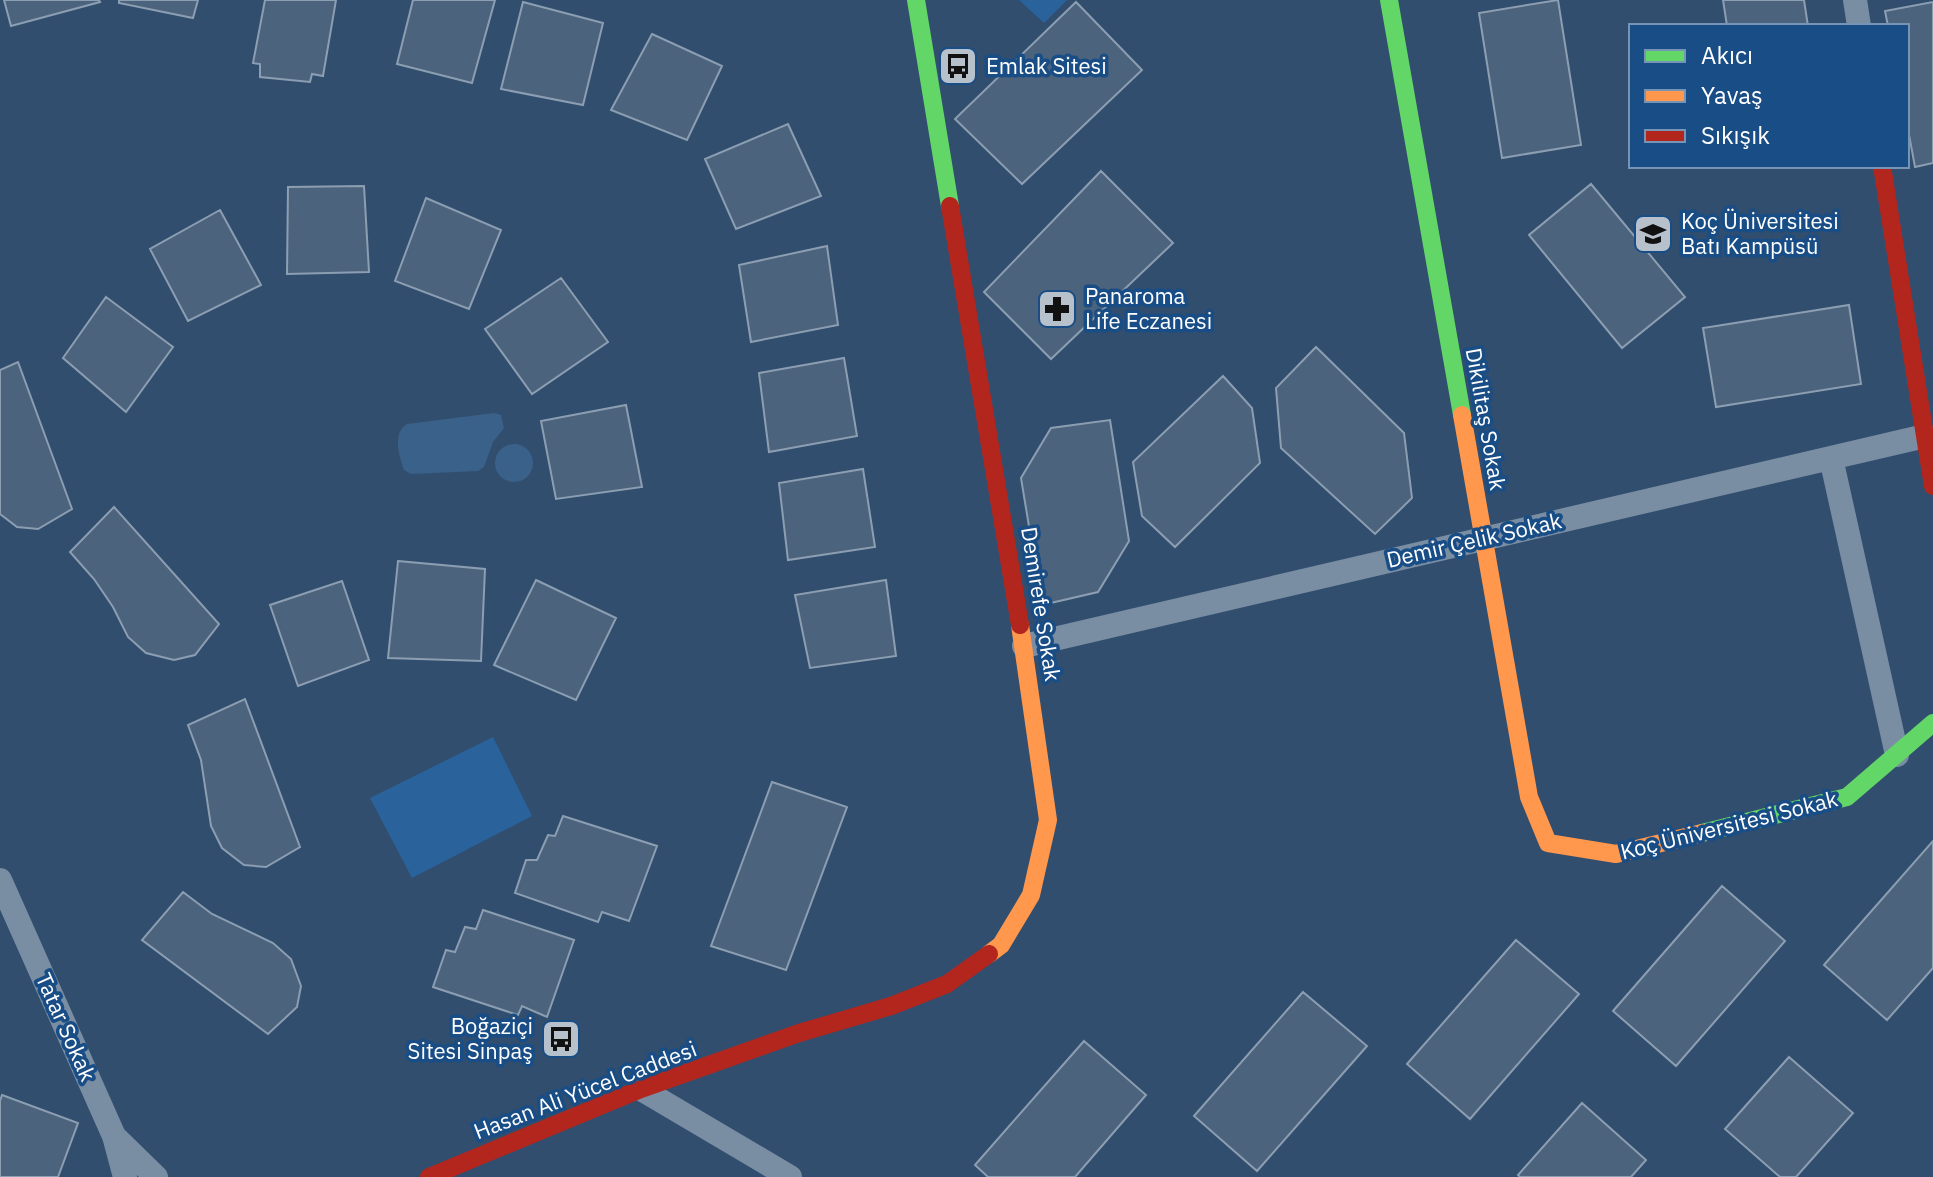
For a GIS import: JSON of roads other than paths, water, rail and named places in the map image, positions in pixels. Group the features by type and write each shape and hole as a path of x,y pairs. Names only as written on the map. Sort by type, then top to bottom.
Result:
{"street":[{"name":"Demirefe Sokak","path":"759,1049 799,1033 891,1006 947,984 1001,945 1031,895 1048,820 1024,646 916,0"},
{"name":"Dikilitaş Sokak","path":"1389,0 1529,797 1548,843"},
{"path":"1855,0 1859,24"},
{"path":"1882,168 1933,486"},
{"name":"Demir Çelik Sokak","path":"1024,646 1925,436"},
{"path":"1831,458 1897,755"},
{"name":"Koç Üniversitesi Sokak","path":"1548,843 1616,854 1847,797 1933,723"},
{"name":"Tatar Sokak","path":"0,880 114,1136 125,1177"},
{"name":"Hasan Ali Yücel Caddesi","path":"429,1177 641,1089 759,1049"},
{"path":"641,1089 790,1177"},
{"path":"114,1136 156,1177"}],"place":[{"name":"Emlak Sitesi","path":"958,66"},
{"name":"Koç Üniversitesi Batı Kampüsü","path":"1653,234"},
{"name":"Panaroma Life Eczanesi","path":"1057,309"},
{"name":"Boğaziçi Sitesi Sinpaş","path":"561,1039"}]}
